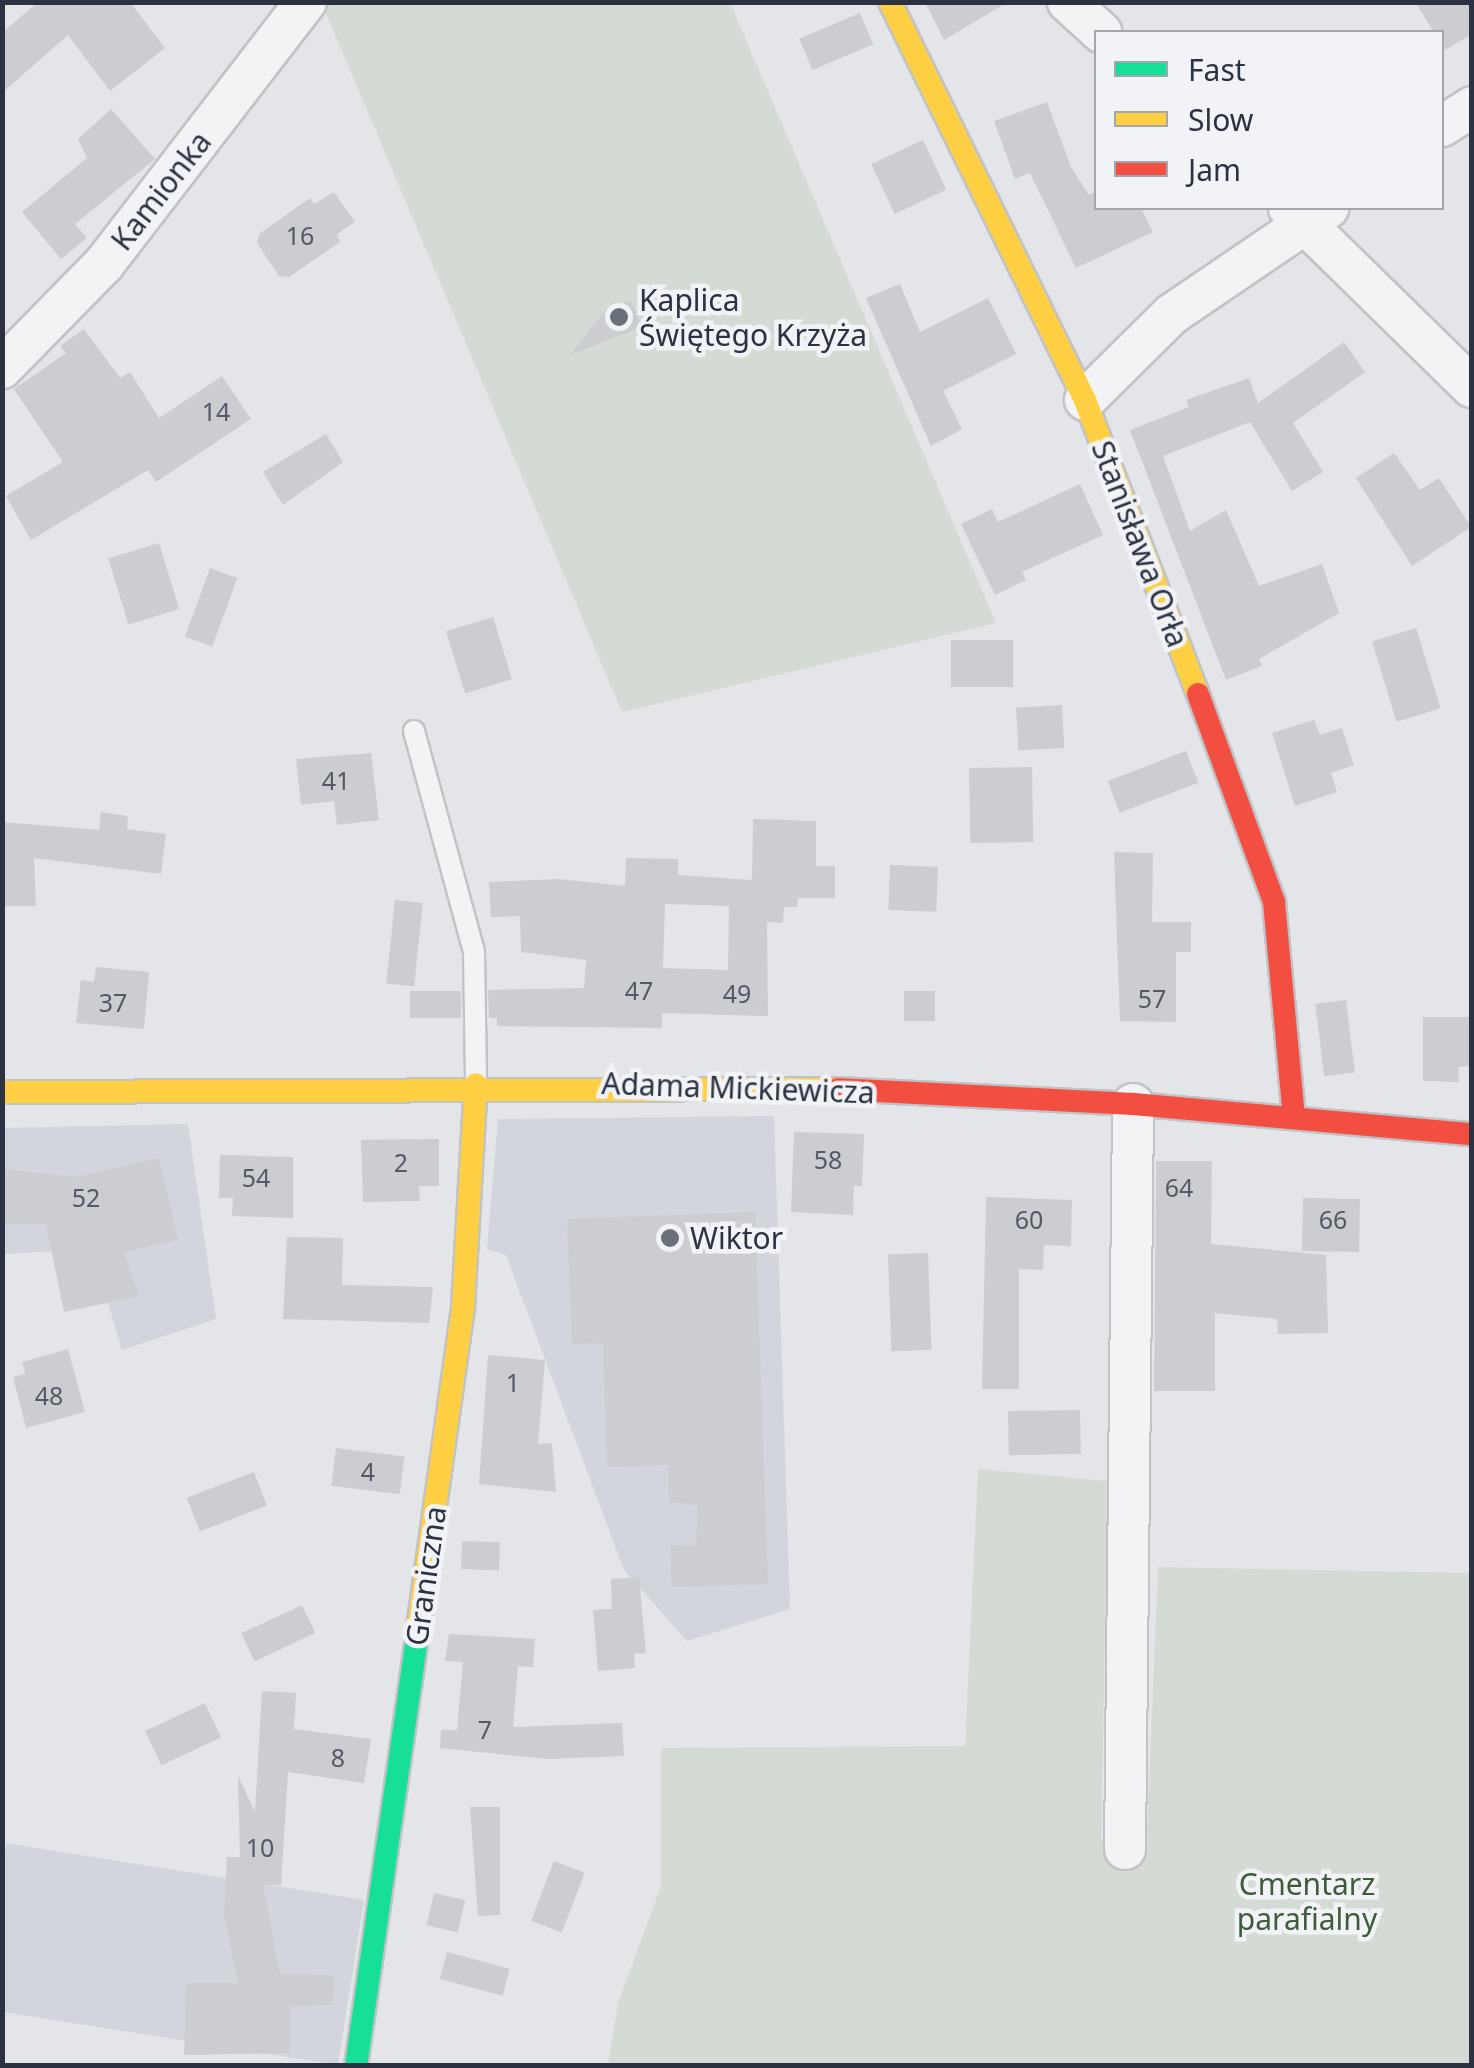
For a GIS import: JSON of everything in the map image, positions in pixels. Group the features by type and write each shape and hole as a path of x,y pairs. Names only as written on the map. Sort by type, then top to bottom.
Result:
{"street":[{"name":"Kamionka","path":"2,368 104,264 306,2"},
{"name":"Stanisława Orła","path":"890,2 1084,400 1274,902 1294,1116"},
{"path":"1068,2 1099,30"},
{"path":"1444,125 1472,106"},
{"path":"1084,400 1172,314 1307,213 1472,387"},
{"name":"Adama Mickiewicza","path":"2,1092 476,1084 781,1086 1133,1104 1472,1134"},
{"name":"Graniczna","path":"356,2066 463,1307 476,1084"},
{"path":"1126,1849 1133,1104"}],"lane":[{"path":"414,732 474,952 476,1084"}],"shaded area":[{"path":"774,1116 790,1609 687,1641 624,1570 506,1255 487,1249 498,1119"},
{"path":"188,1124 216,1319 122,1350 92,1249 3,1254 3,1128"},
{"path":"6,1843 364,1900 338,2065 2,2012 2,1872"}],"green space":[{"path":"330,2 730,3 996,623 622,712 325,11"},
{"name":"Cmentarz parafialny","path":"978,1469 1108,1481 1101,1840 1146,1857 1158,1567 1471,1573 1471,2065 608,2066 618,2003 661,1886 661,1748 965,1746"}],"building":[{"path":"38,2 130,2 165,48 110,91 68,35 2,93 2,33"},
{"path":"925,2 1008,2 944,40"},
{"path":"1415,2 1472,2 1472,34 1445,50 1444,30 1433,30"},
{"path":"860,13 873,44 813,70 799,39"},
{"path":"1047,102 1071,167 1089,195 1094,192 1094,210 1142,210 1153,232 1076,268 1030,173 1015,179 994,121"},
{"path":"111,109 155,159 75,224 87,238 61,259 22,212 87,158 78,139"},
{"path":"923,140 946,190 895,214 871,164"},
{"path":"334,192 355,222 337,234 340,242 289,277 279,276 257,243 259,234 310,198 314,204"},
{"path":"900,284 920,332 988,298 1016,354 943,391 962,429 931,446 866,298"},
{"name":"Kaplica Świętego Krzyża","path":"631,301 642,327 570,355 605,311"},
{"path":"84,329 120,378 130,372 159,418 222,376 251,419 156,482 148,470 31,540 6,496 63,462 14,389 66,353 60,346"},
{"path":"1344,342 1365,372 1293,423 1323,472 1292,491 1250,422 1163,456 1190,531 1226,510 1259,586 1322,564 1339,613 1259,659 1262,666 1226,680 1130,430 1189,407 1186,400 1249,378 1258,403"},
{"path":"326,434 343,462 283,505 263,472"},
{"path":"1394,453 1420,490 1439,478 1471,527 1412,566 1356,478"},
{"path":"1080,484 1103,535 1022,572 1026,580 995,595 961,524 992,509 998,522"},
{"path":"159,543 179,609 128,624 108,558"},
{"path":"210,568 237,578 212,647 185,637"},
{"path":"493,617 512,679 465,693 446,631"},
{"path":"1416,628 1441,708 1397,722 1372,641"},
{"path":"951,640 1013,640 1013,687 951,687"},
{"path":"1062,705 1064,748 1018,750 1016,707"},
{"path":"1314,720 1320,735 1342,728 1354,765 1331,773 1337,792 1295,806 1272,733"},
{"path":"1186,751 1198,783 1120,813 1108,781"},
{"path":"371,753 379,820 337,825 334,801 301,805 296,759"},
{"path":"1032,767 1033,842 970,843 969,768"},
{"path":"101,812 128,816 127,829 166,834 161,874 34,858 36,906 2,906 2,822 99,830"},
{"path":"753,819 816,821 816,866 835,866 835,898 798,898 797,907 784,907 783,923 767,922 768,1016 662,1013 662,1028 497,1026 497,1018 489,1018 488,990 584,988 586,960 521,952 520,916 491,917 489,882 558,879 625,886 626,858 678,859 678,875 752,880","holes":["665,904 729,906 728,970 663,968"]},
{"path":"1114,852 1153,853 1152,922 1191,922 1191,952 1176,952 1176,1022 1120,1021"},
{"path":"890,865 938,867 936,912 888,910"},
{"path":"395,900 423,903 414,986 386,984"},
{"path":"96,967 149,972 144,1029 76,1023 81,980 94,982"},
{"path":"410,991 461,991 461,1018 410,1018"},
{"path":"904,991 935,991 935,1021 904,1021"},
{"path":"1346,1000 1355,1072 1324,1076 1315,1004"},
{"path":"1423,1017 1472,1017 1472,1066 1458,1067 1459,1082 1423,1081"},
{"path":"794,1132 864,1134 862,1186 854,1186 853,1215 791,1212"},
{"path":"439,1139 439,1186 419,1186 420,1201 363,1202 361,1140"},
{"path":"220,1155 293,1157 293,1218 232,1216 233,1198 219,1198"},
{"path":"159,1158 178,1240 124,1252 139,1296 64,1312 46,1224 3,1224 3,1169 76,1177"},
{"path":"1156,1161 1212,1161 1211,1244 1326,1255 1328,1333 1278,1334 1277,1319 1215,1313 1215,1391 1154,1391"},
{"path":"986,1197 1072,1200 1071,1246 1044,1245 1043,1270 1019,1269 1019,1389 982,1389"},
{"path":"1303,1198 1360,1199 1359,1252 1302,1251"},
{"path":"755,1212 768,1584 672,1587 670,1545 696,1546 698,1505 669,1502 668,1465 607,1467 603,1343 572,1344 567,1219"},
{"path":"287,1237 343,1238 342,1285 433,1287 429,1323 283,1319"},
{"path":"928,1253 931,1350 891,1351 888,1254"},
{"path":"68,1349 85,1412 26,1428 13,1377 25,1374 22,1362"},
{"path":"488,1355 545,1360 538,1444 552,1443 556,1492 479,1484"},
{"path":"1080,1410 1081,1454 1009,1455 1008,1411"},
{"path":"336,1448 404,1456 400,1494 331,1486"},
{"path":"254,1472 267,1506 200,1531 187,1498"},
{"path":"462,1541 500,1542 499,1570 461,1569"},
{"path":"639,1577 646,1653 634,1654 635,1668 598,1671 593,1610 612,1609 611,1579"},
{"path":"302,1605 315,1633 254,1661 241,1633"},
{"path":"449,1634 535,1639 533,1667 518,1666 513,1727 622,1723 624,1756 548,1759 440,1748 441,1730 457,1730 463,1662 445,1661"},
{"path":"262,1691 296,1693 294,1729 371,1739 364,1783 288,1772 281,1885 263,1885 280,1974 334,1975 333,2005 291,2006 290,2053 184,2055 186,1983 238,1983 224,1914 227,1857 240,1857 238,1776 255,1812"},
{"path":"205,1703 221,1737 161,1765 145,1731"},
{"path":"470,1807 500,1807 500,1915 478,1916"},
{"path":"554,1861 585,1873 562,1933 531,1921"},
{"path":"434,1893 465,1900 458,1932 427,1925"},
{"path":"447,1952 510,1969 503,1996 440,1979"}],"traffic: fast":[{"path":"356,2066 417,1635"}],"traffic: slow":[{"path":"890,2 1085,400 1198,694"},
{"path":"417,1635 463,1307 476,1084"},
{"path":"2,1092 838,1089"}],"traffic: jam":[{"path":"1198,694 1274,902 1294,1116"},
{"path":"838,1089 1133,1104 1472,1134"}],"place":[{"name":"Kaplica Świętego Krzyża","path":"619,317"},
{"name":"Wiktor","path":"670,1238"}]}
